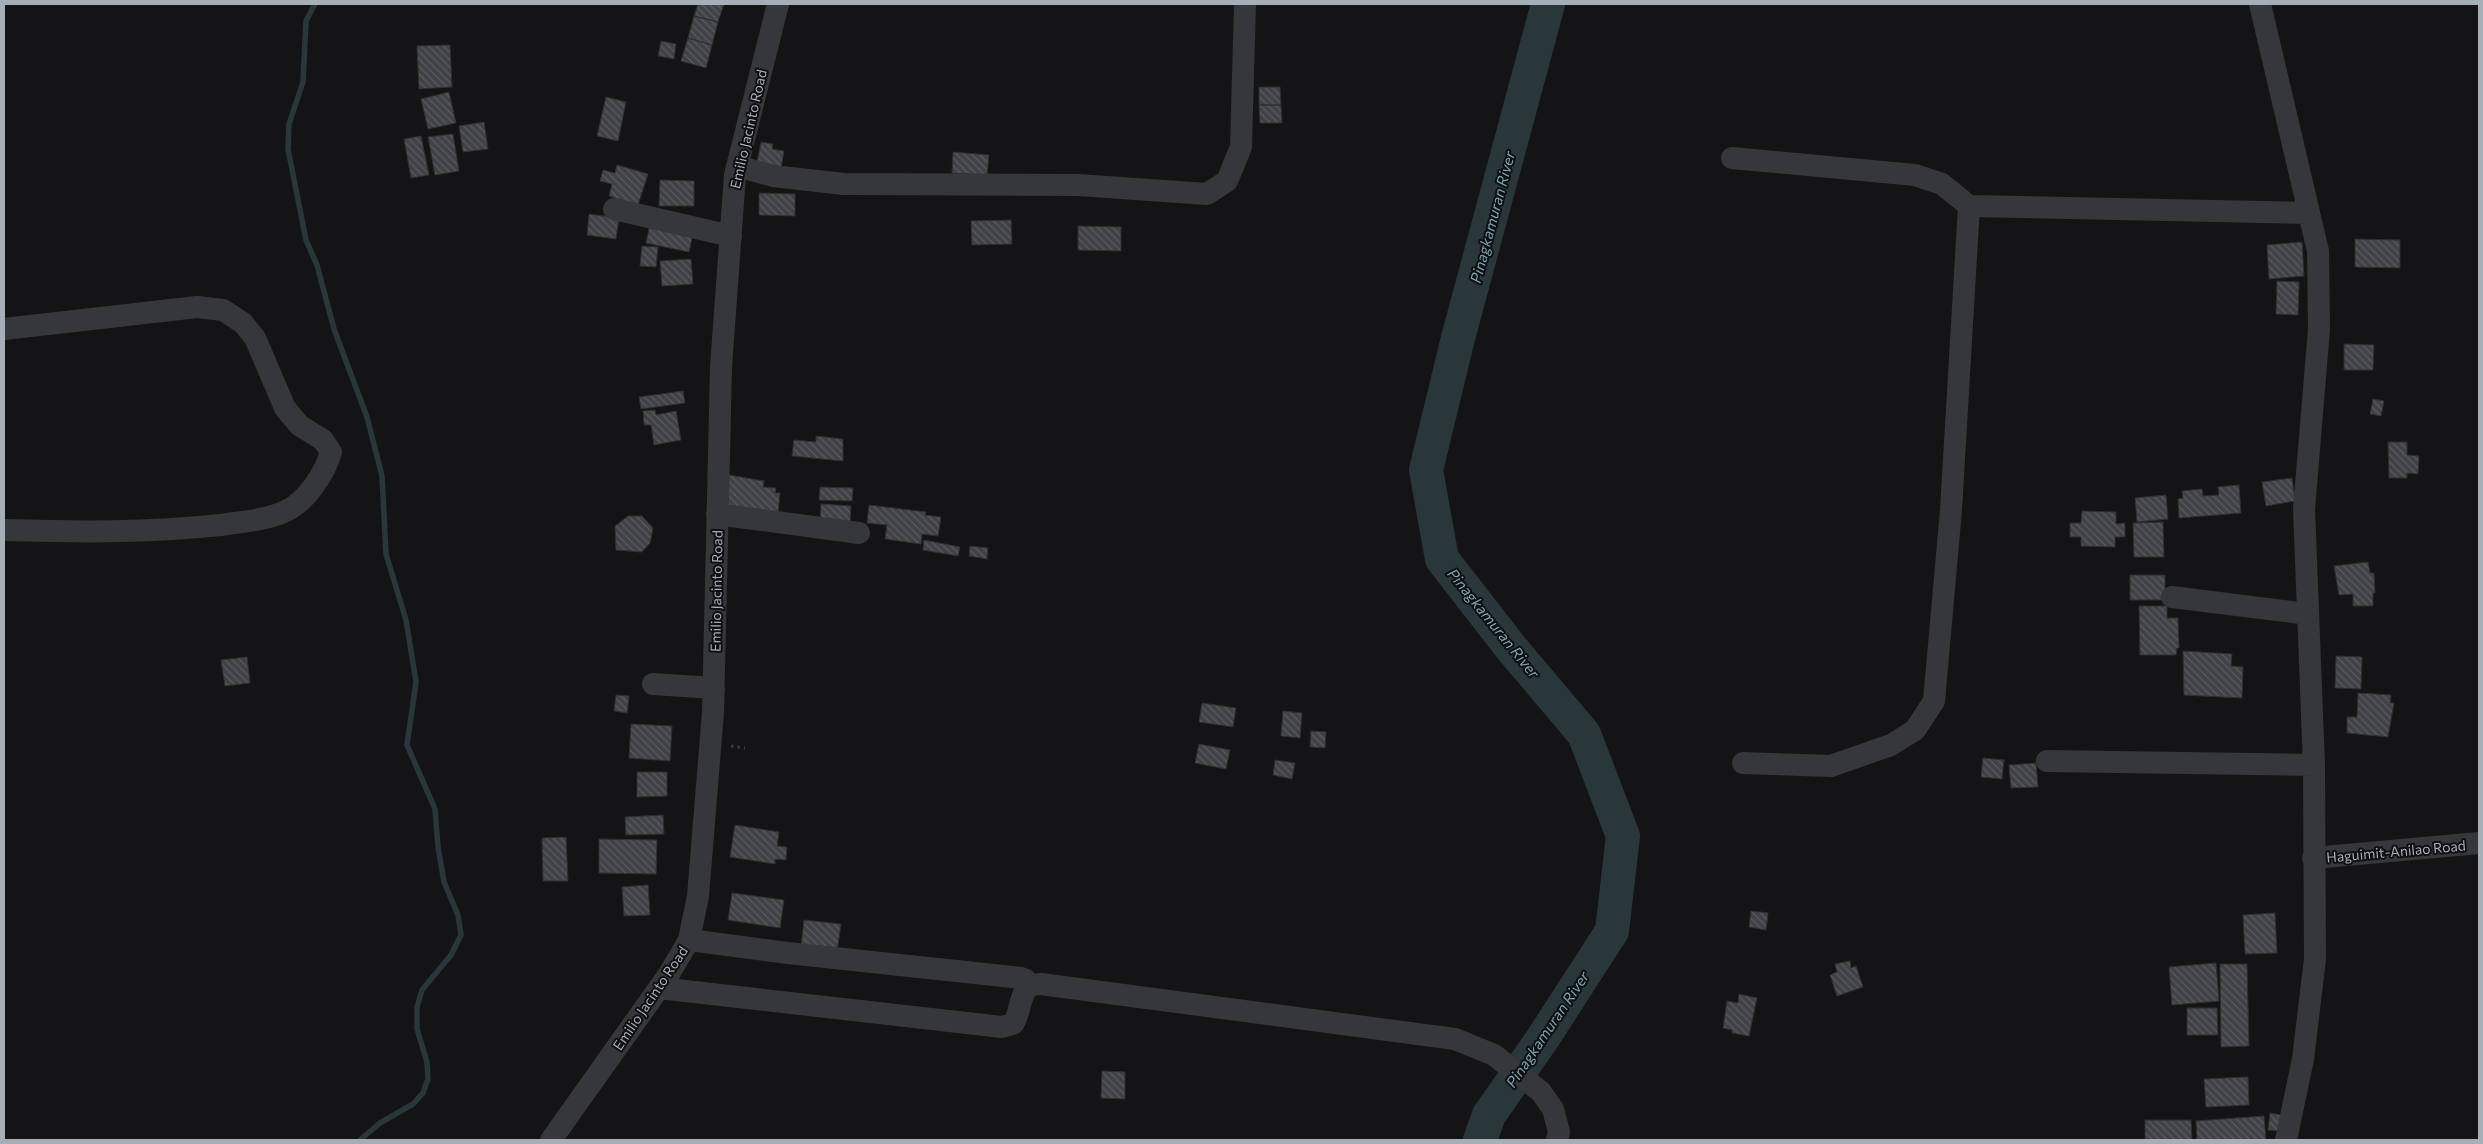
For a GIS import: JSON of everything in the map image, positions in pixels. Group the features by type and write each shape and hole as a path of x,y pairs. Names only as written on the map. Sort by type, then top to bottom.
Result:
{"street":[{"name":"Emilio Jacinto Road","path":"551,1140 659,988 689,940 698,896 714,688 721,367 737,166 778,4"},
{"path":"737,166 773,176 844,184 1078,185 1207,194 1227,181 1241,147 1245,4"},
{"path":"2260,4 2318,251 2319,329 2304,509 2314,765 2315,959 2303,1059 2286,1140"},
{"path":"1732,158 1915,175 1942,184 1969,206 2309,213"},
{"path":"1743,763 1831,766 1892,745 1915,730 1934,701 1951,510 1969,206"},
{"path":"614,209 731,236"},
{"path":"4,329 197,307 223,310 243,323 255,338 285,408 299,425 323,440 331,452 326,468 303,497 287,511 248,522 179,529 4,530"},
{"path":"717,514 859,533"},
{"path":"2172,597 2308,614"},
{"path":"653,684 714,688"},
{"path":"2047,761 2314,765"},
{"name":"Haguimit-Anilao Road","path":"2313,858 2479,843"},
{"path":"689,940 788,953 1020,978 1026,980 1029,985"},
{"path":"1029,985 1041,984 1455,1039 1494,1055 1541,1092 1553,1109 1559,1132 1557,1140"},
{"path":"659,988 1002,1027 1013,1024 1018,1016 1019,1002 1029,985"}],"building":[{"path":"698,4 724,4 718,22 694,16"},
{"path":"694,16 718,22 712,45 688,38"},
{"path":"688,38 712,45 706,68 681,61"},
{"path":"661,41 676,44 674,59 658,56"},
{"path":"450,45 452,87 419,89 417,46"},
{"path":"1259,87 1280,87 1281,105 1259,105"},
{"path":"449,92 456,123 428,129 421,99"},
{"path":"606,97 626,102 618,141 597,136"},
{"path":"1259,105 1281,105 1282,123 1260,123"},
{"path":"484,122 488,149 463,152 459,126"},
{"path":"453,134 459,171 435,175 428,137"},
{"path":"421,136 429,175 411,178 404,139"},
{"path":"761,142 773,144 772,149 784,151 781,168 757,163"},
{"path":"953,152 989,155 987,175 952,173"},
{"path":"617,165 648,174 638,205 609,196 612,184 600,181 603,170 615,173"},
{"path":"660,180 694,181 694,206 659,206"},
{"path":"759,193 795,194 795,216 759,215"},
{"path":"589,214 619,218 616,239 587,235"},
{"path":"1011,220 1012,244 972,245 971,221"},
{"path":"650,224 693,233 689,252 646,243"},
{"path":"1078,226 1121,227 1121,251 1078,250"},
{"path":"2355,239 2400,240 2400,268 2355,267"},
{"path":"2302,242 2304,276 2269,279 2267,245"},
{"path":"642,246 658,247 656,267 640,266"},
{"path":"691,259 693,284 662,286 660,261"},
{"path":"2277,281 2299,282 2298,315 2276,314"},
{"path":"2344,344 2374,345 2373,370 2344,370"},
{"path":"683,391 685,403 641,409 639,397"},
{"path":"2373,399 2384,401 2381,416 2370,414"},
{"path":"655,410 656,415 676,411 681,440 654,445 651,425 644,425 643,411"},
{"path":"816,436 843,439 843,461 792,456 794,440 816,442"},
{"path":"2388,442 2407,442 2407,455 2419,456 2418,474 2407,473 2407,478 2389,478"},
{"path":"729,475 764,481 763,487 776,488 775,493 780,493 778,514 722,507"},
{"path":"2292,478 2295,501 2266,506 2262,482"},
{"path":"2239,485 2241,513 2179,518 2178,499 2183,498 2182,491 2202,489 2203,496 2219,495 2218,487"},
{"path":"820,487 853,488 852,501 819,500"},
{"path":"2166,495 2168,519 2137,522 2135,498"},
{"path":"821,504 851,506 850,523 820,521"},
{"path":"869,505 926,512 925,515 941,517 938,536 922,534 921,544 885,539 887,525 867,523"},
{"path":"2082,511 2116,512 2116,524 2125,523 2125,537 2115,537 2115,547 2081,546 2081,537 2070,537 2070,523 2081,523"},
{"path":"628,516 642,516 653,528 650,543 642,552 616,550 615,526"},
{"path":"2163,522 2164,557 2134,557 2133,523"},
{"path":"924,540 960,547 958,556 923,550"},
{"path":"970,546 988,548 987,559 969,556"},
{"path":"2368,562 2370,573 2374,573 2375,593 2373,593 2373,606 2353,606 2353,594 2339,595 2334,566"},
{"path":"2130,575 2165,575 2165,600 2130,600"},
{"path":"2139,606 2167,606 2167,618 2178,618 2179,648 2177,648 2176,655 2140,655"},
{"path":"2183,651 2232,654 2231,666 2243,667 2242,698 2184,695"},
{"path":"2336,656 2362,657 2361,689 2335,688"},
{"path":"247,657 250,683 225,686 221,660"},
{"path":"2358,693 2391,695 2390,703 2394,703 2388,737 2347,733 2347,717 2357,717"},
{"path":"616,695 629,696 627,713 614,711"},
{"path":"1202,703 1236,708 1233,727 1199,722"},
{"path":"1283,711 1302,713 1300,738 1281,736"},
{"path":"631,724 672,726 670,761 629,758"},
{"path":"1311,731 1326,732 1325,748 1310,747"},
{"path":"1199,744 1230,750 1226,769 1195,763"},
{"path":"1983,758 2004,760 2002,779 1981,777"},
{"path":"1275,760 1295,763 1292,779 1273,775"},
{"path":"2036,763 2038,787 2011,788 2009,765"},
{"path":"637,772 667,772 667,796 637,797"},
{"path":"663,815 664,834 626,835 625,817"},
{"path":"735,825 779,832 777,846 787,847 786,860 775,859 775,864 730,857"},
{"path":"566,837 568,881 543,881 542,838"},
{"path":"599,839 657,840 656,874 599,873"},
{"path":"648,885 650,915 624,916 622,887"},
{"path":"732,893 784,900 780,928 728,920"},
{"path":"1751,911 1768,913 1766,930 1749,927"},
{"path":"2275,913 2277,953 2245,954 2243,915"},
{"path":"804,920 841,924 837,951 801,947"},
{"path":"1850,961 1851,968 1856,966 1863,987 1837,996 1830,975 1837,972 1835,964"},
{"path":"2216,963 2219,1001 2172,1005 2169,967"},
{"path":"2220,964 2247,964 2249,1046 2221,1047"},
{"path":"1739,994 1757,998 1749,1036 1732,1033 1732,1030 1723,1028 1727,1001 1738,1003"},
{"path":"2187,1008 2217,1008 2218,1035 2187,1035"},
{"path":"1102,1071 1125,1072 1125,1099 1101,1098"},
{"path":"2248,1077 2249,1105 2206,1107 2204,1079"},
{"path":"2270,1113 2282,1115 2280,1131 2268,1130"},
{"path":"2264,1116 2266,1140 2197,1140 2196,1121"},
{"path":"2145,1120 2191,1120 2192,1140 2145,1140"}],"waterway":[{"path":"315,4 306,21 303,82 289,124 288,149 306,240 317,265 334,329 367,417 382,476 386,554 406,620 416,682 407,745 435,809 438,847 444,882 458,915 461,935 451,955 422,990 417,1007 417,1029 427,1062 428,1079 423,1093 413,1104 380,1123 360,1140"},
{"name":"Pinagkamuran River","path":"1480,1140 1489,1115 1543,1038 1612,931 1623,836 1584,734 1512,649 1442,559 1426,470 1458,338 1548,4"}]}
